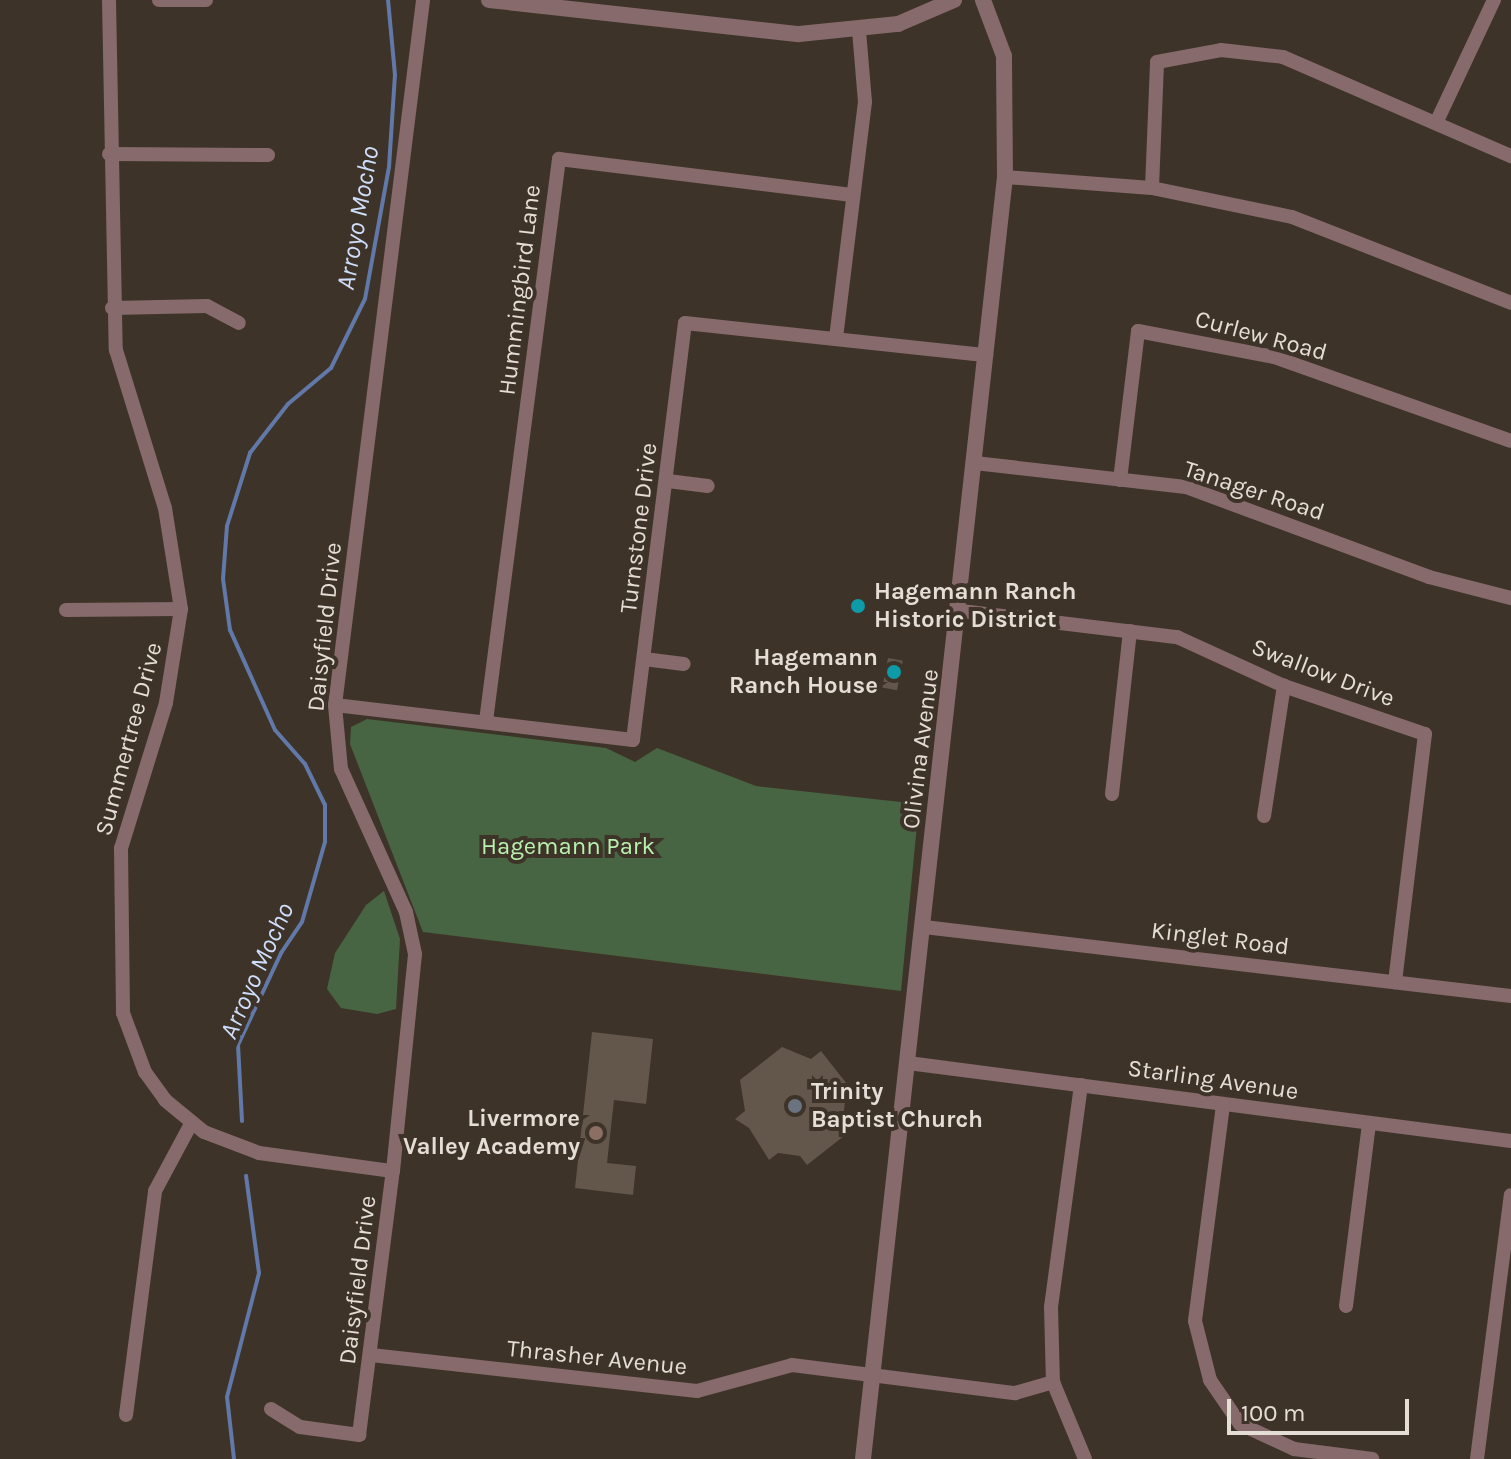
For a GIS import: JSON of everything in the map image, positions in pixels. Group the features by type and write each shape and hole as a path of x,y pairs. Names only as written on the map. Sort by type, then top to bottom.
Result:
{"street":[{"name":"Summertree Drive","path":"109,0 112,308 126,393 171,533 181,609 166,703 121,848 119,955 123,1013 133,1046 165,1100 192,1122 259,1153 393,1171"},
{"path":"159,0 206,0"},
{"name":"Daisyfield Drive","path":"271,1409 300,1427 359,1435 393,1171 415,954 406,912 341,769 335,705 423,0"},
{"path":"489,0 580,6 769,33 859,31 898,24 954,0"},
{"name":"Olivina Avenue","path":"863,1459 961,611 1005,177 1004,56 983,0"},
{"path":"1437,121 1494,0"},
{"path":"836,338 865,102 859,31"},
{"path":"1152,188 1157,62 1221,50 1283,57 1437,121 1511,156"},
{"path":"109,154 268,155"},
{"name":"Hummingbird Lane","path":"486,721 559,159 852,195"},
{"path":"1005,177 1152,188 1292,217 1511,303"},
{"path":"112,308 207,306 239,323"},
{"name":"Turnstone Drive","path":"335,705 633,740 668,481 685,323 986,355"},
{"name":"Curlew Road","path":"1120,480 1138,331 1274,357 1511,441"},
{"name":"Tanager Road","path":"975,463 1186,487 1429,577 1511,598"},
{"path":"668,481 708,486"},
{"path":"66,610 181,609"},
{"name":"Swallow Drive","path":"961,611 1177,637 1284,686 1425,734 1395,982"},
{"path":"1112,794 1130,631"},
{"path":"644,659 684,664"},
{"path":"1264,816 1284,686"},
{"name":"Kinglet Road","path":"924,927 1511,996"},
{"name":"Starling Avenue","path":"908,1063 1511,1141"},
{"path":"1081,1085 1051,1307 1053,1382 1085,1459"},
{"path":"1223,1105 1195,1321 1210,1380 1240,1424 1294,1449 1372,1459"},
{"path":"126,1415 155,1191 192,1122"},
{"path":"1346,1306 1369,1123"},
{"path":"1477,1459 1511,1195"},
{"name":"Thrasher Avenue","path":"371,1355 697,1391 792,1365 1015,1393 1053,1382"}],"green space":[{"name":"Hagemann Park","path":"367,719 606,748 635,762 657,748 756,786 919,804 901,991 423,932 350,744 351,727"},
{"path":"384,891 400,939 396,1009 377,1014 341,1008 327,989 335,953 366,905"}],"building":[{"path":"888,658 903,661 897,690 882,687"},
{"name":"Livermore Valley Academy","path":"592,1032 653,1039 646,1104 614,1100 607,1163 636,1166 633,1195 575,1188"},
{"name":"Trinity Baptist Church","path":"782,1047 811,1059 821,1051 854,1093 845,1100 843,1122 849,1132 807,1165 800,1156 778,1153 769,1160 749,1128 735,1119 745,1111 740,1080"}],"waterway":[{"name":"Arroyo Mocho","path":"242,1121 238,1045 281,953 302,922 325,842 325,805 305,764 275,730 230,630 223,579 227,526 250,453 288,404 331,368 365,299 389,167 395,75 388,0"},
{"name":"Arroyo Mocho","path":"234,1459 227,1397 259,1273 246,1176"}],"place":[{"name":"Hagemann Ranch Historic District","path":"858,606"},
{"name":"Hagemann Ranch House","path":"894,672"},
{"name":"Trinity Baptist Church","path":"795,1106"},
{"name":"Livermore Valley Academy","path":"596,1133"}]}
